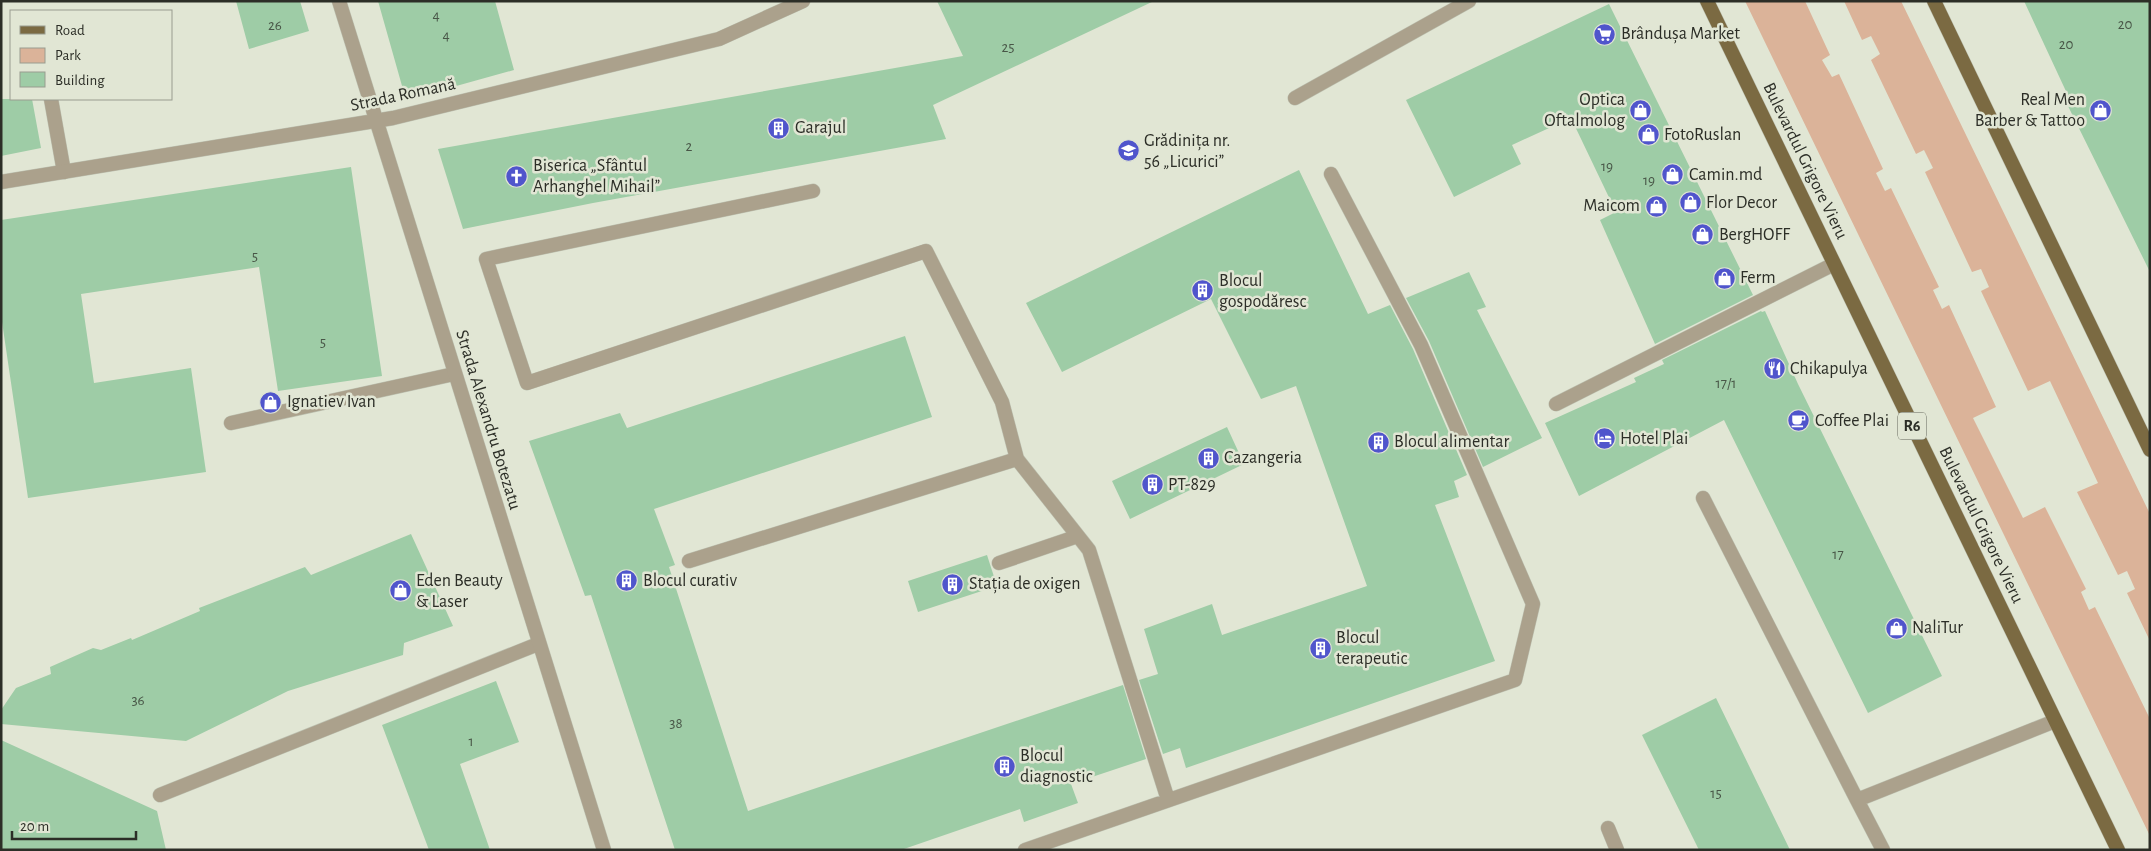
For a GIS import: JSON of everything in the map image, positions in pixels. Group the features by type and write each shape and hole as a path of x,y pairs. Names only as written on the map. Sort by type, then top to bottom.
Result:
{"main road":[{"name":"Bulevardul Grigore Vieru","path":"1707,1 2118,850"},
{"path":"1934,1 2150,450"}],"street":[{"name":"Strada Alexandru Botezatu","path":"338,1 604,850"},
{"name":"Strada Romană","path":"1,182 375,121 719,39 802,1"},
{"path":"1295,98 1468,1"},
{"path":"51,100 64,172"},
{"path":"1025,850 1515,680 1533,604 1421,344 1331,174"},
{"path":"813,192 486,259 527,383 926,251 1002,402 1017,459 1089,550 1168,800"},
{"path":"1556,404 1834,264"},
{"path":"231,423 454,374"},
{"path":"689,562 1017,459"},
{"path":"1703,498 1883,850"},
{"path":"999,563 1078,536"},
{"path":"160,795 538,644"},
{"path":"1857,800 2055,721"},
{"path":"1608,828 1617,850"}],"green space":[{"path":"1745,1 1805,1 1830,55 1822,60 1832,77 1839,74 1883,169 1876,173 1885,191 1891,188 1939,287 1933,290 1942,309 1949,305 1996,407 1973,418 2023,518 2045,507 2086,589 2081,592 2089,610 2095,607 2150,719 2150,836"},
{"path":"1844,1 1901,1 2150,514 2150,641 2127,593 2135,589 2127,571 2118,575 2077,492 2098,483 2050,381 2028,391 1981,291 1989,287 1981,269 1972,272 1925,172 1933,168 1924,150 1916,154 1871,60 1880,54 1871,36 1862,40"}],"building":[{"path":"236,1 300,1 309,31 249,49"},
{"path":"378,1 495,1 514,70 406,100"},
{"path":"937,1 1154,1 933,105 946,139 593,203 463,229 438,149 963,56"},
{"path":"2024,1 2150,1 2150,272 2067,104 2071,102"},
{"path":"1609,4 1753,295 1655,344 1600,220 1616,212 1571,118 1512,145 1521,164 1454,197 1406,100"},
{"path":"1,99 32,100 41,148 1,156"},
{"path":"351,167 382,376 278,391 259,267 81,294 94,383 191,368 206,472 28,498 1,315 1,220"},
{"path":"1299,170 1368,314 1390,305 1413,349 1467,475 1454,481 1459,497 1435,505 1495,661 1186,768 1180,748 1163,754 1139,680 1158,674 1144,629 1212,604 1222,635 1367,586 1296,386 1261,399 1211,299 1062,372 1026,303"},
{"path":"1469,272 1486,307 1477,310 1542,438 1483,467 1429,341 1406,298"},
{"path":"1761,311 1765,311 1798,384 1942,676 1868,713 1724,420 1579,496 1545,423 1636,382 1634,378 1664,364 1662,360"},
{"name":"Blocul curativ","path":"905,336 932,417 654,509 675,565 669,567 748,811 1123,685 1146,759 1071,784 1078,803 1024,822 1020,809 901,850 675,850 591,595 585,596 529,441 620,413 627,428"},
{"path":"1227,427 1244,464 1130,519 1112,481"},
{"path":"411,534 453,626 404,643 403,655 288,691 186,741 1,724 1,710 16,688 51,674 50,667 93,648 101,650 131,638 132,640 200,611 199,608 305,567 311,575"},
{"name":"Stația de oxigen","path":"987,555 997,586 918,612 908,581"},
{"path":"496,681 519,742 460,764 490,850 429,850 382,725"},
{"path":"1716,698 1790,850 1699,850 1642,735"},
{"path":"1,740 157,811 166,850 1,850"}],"place":[{"name":"Brândușa Market","path":"1605,34"},
{"name":"Optica Oftalmolog","path":"1641,110"},
{"name":"Real Men Barber & Tattoo","path":"2101,110"},
{"name":"Garajul","path":"779,128"},
{"name":"FotoRuslan","path":"1648,135"},
{"name":"Grădinița nr. 56 „Licurici”","path":"1128,151"},
{"name":"Camin.md","path":"1673,175"},
{"name":"Biserica „Sfântul Arhanghel Mihail”","path":"517,176"},
{"name":"Flor Decor","path":"1690,203"},
{"name":"Maicom","path":"1656,206"},
{"name":"BergHOFF","path":"1703,235"},
{"name":"Ferm","path":"1724,278"},
{"name":"Blocul gospodăresc","path":"1203,291"},
{"name":"Chikapulya","path":"1774,369"},
{"name":"Ignatiev Ivan","path":"271,402"},
{"name":"Coffee Plai","path":"1799,421"},
{"name":"Hotel Plai","path":"1604,439"},
{"name":"Blocul alimentar","path":"1378,442"},
{"name":"Cazangeria","path":"1208,458"},
{"name":"PT-829","path":"1152,485"},
{"name":"Blocul curativ","path":"627,581"},
{"name":"Stația de oxigen","path":"953,584"},
{"name":"Eden Beauty & Laser","path":"400,591"},
{"name":"NaliTur","path":"1896,628"},
{"name":"Blocul terapeutic","path":"1320,648"},
{"name":"Blocul diagnostic","path":"1004,766"}]}
